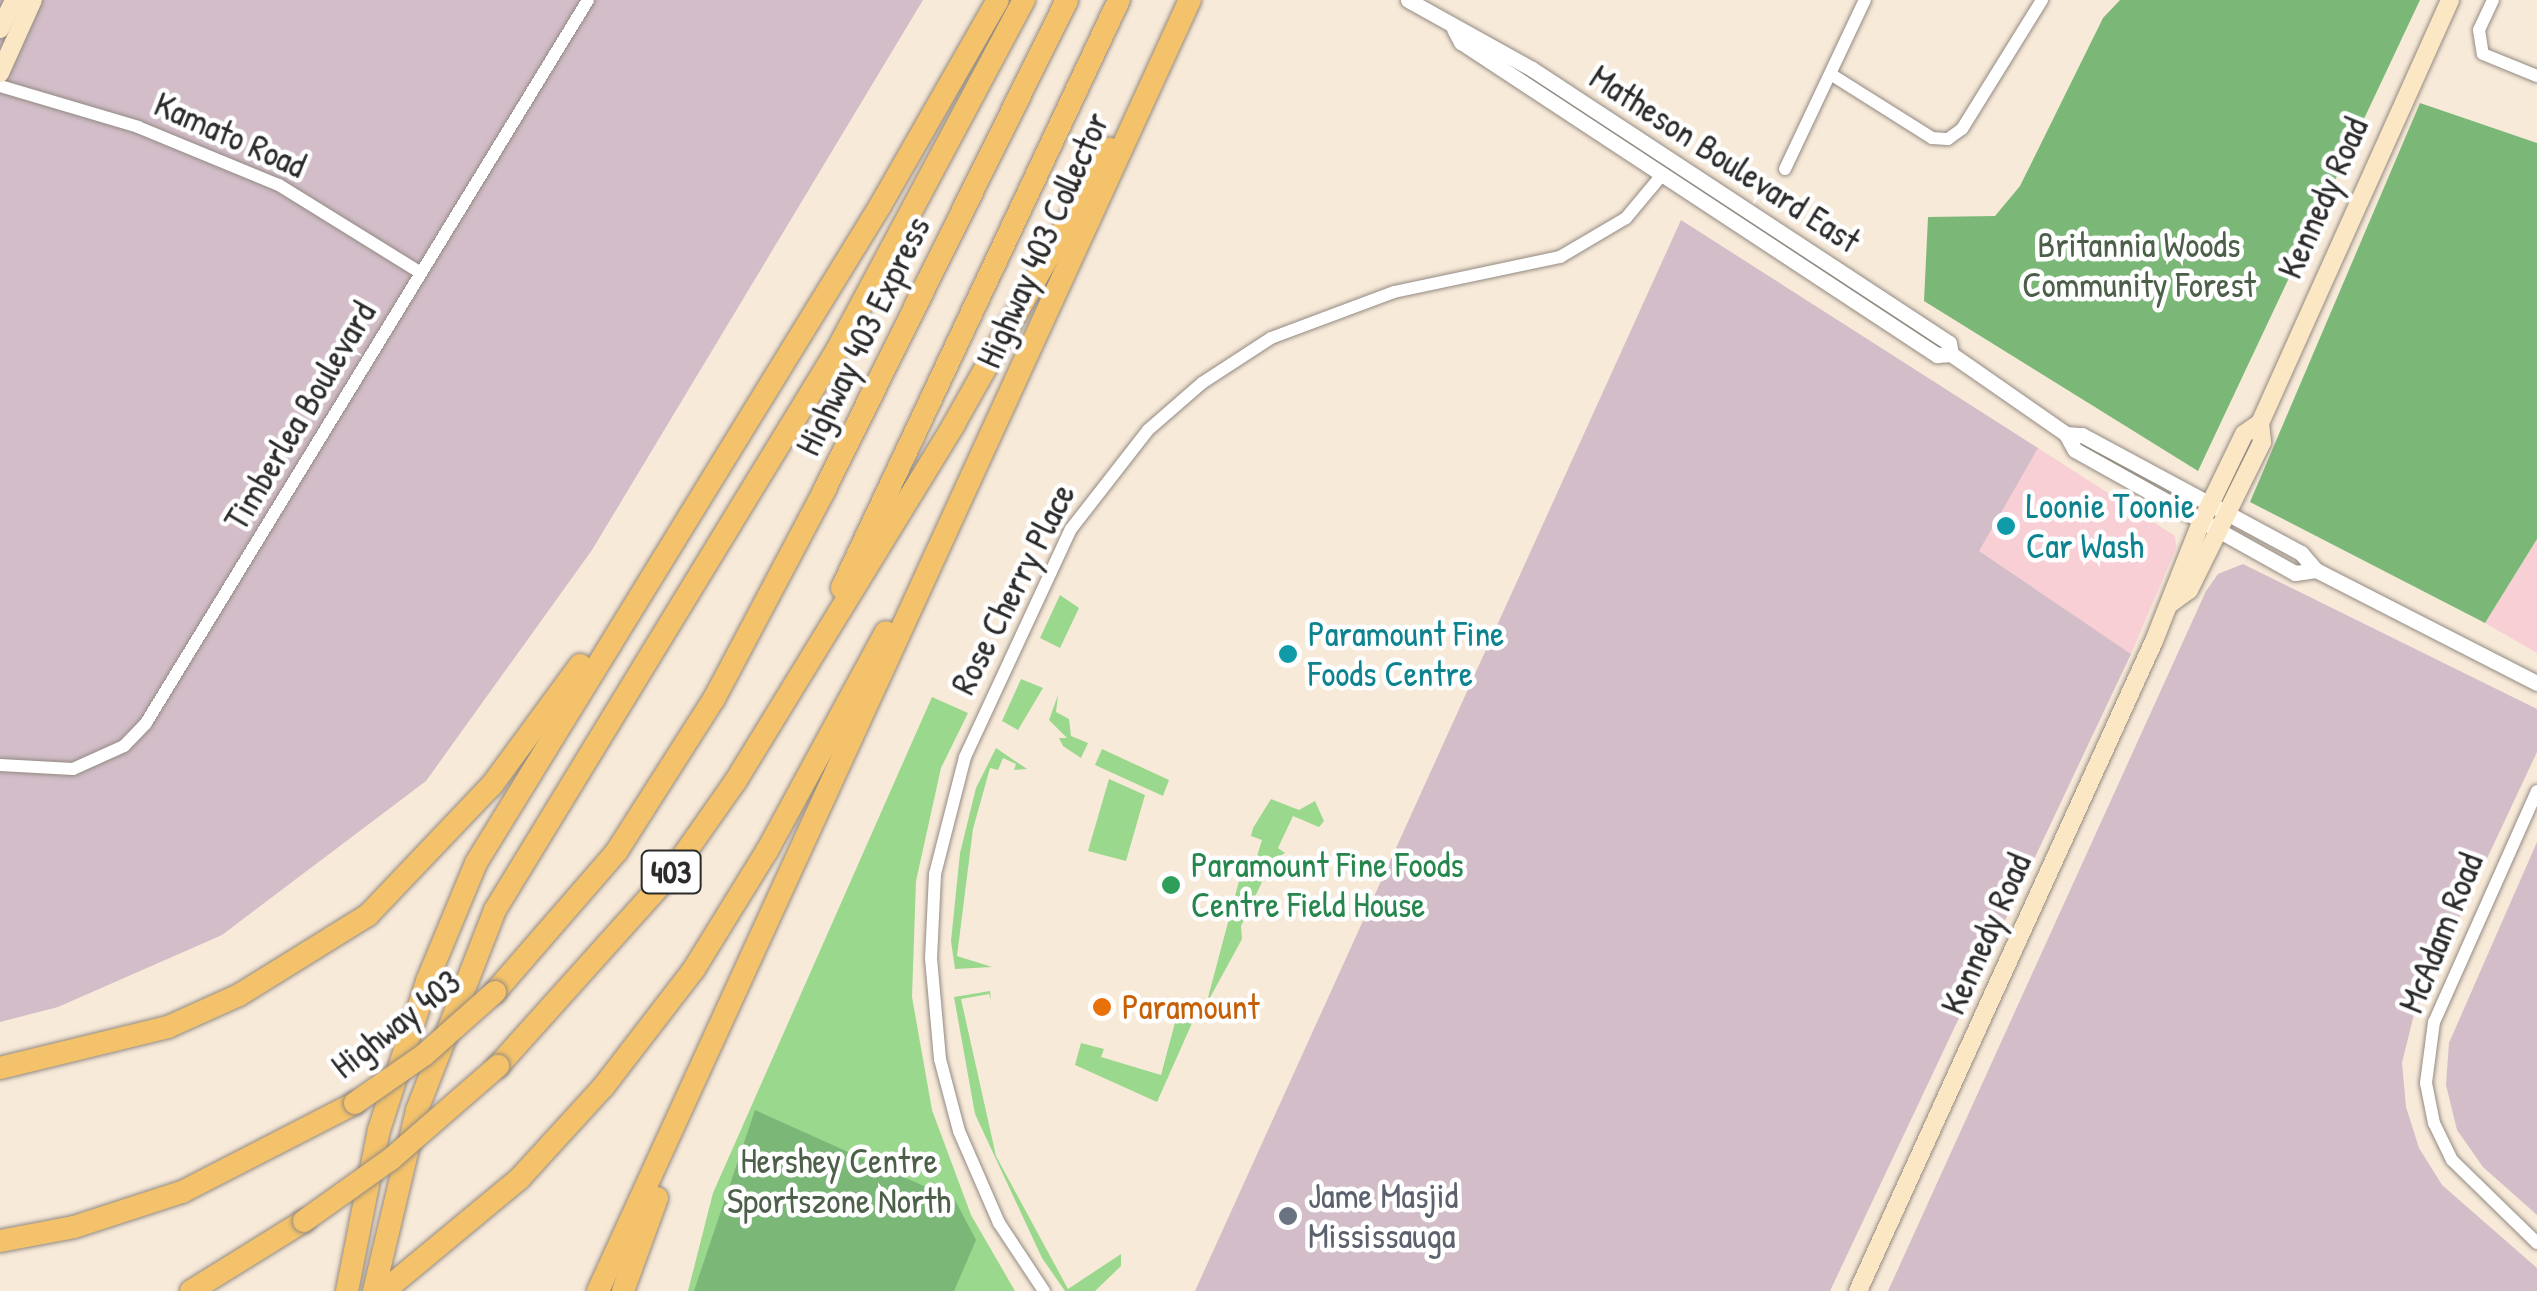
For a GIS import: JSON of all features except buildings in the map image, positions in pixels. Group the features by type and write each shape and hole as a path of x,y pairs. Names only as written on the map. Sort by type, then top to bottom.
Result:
{"highway":[{"path":"347,1291 379,1130 427,981 476,863 880,206 998,0"},
{"path":"374,1291 417,1110 495,910 837,350 1024,0"},
{"name":"Highway 403 Express","path":"714,700 824,492 1067,0"},
{"name":"403","path":"191,1291 304,1221 391,1158 498,1066 671,873 736,782 812,654 1119,0"},
{"name":"Highway 403 Collector","path":"956,507 1190,0"},
{"path":"812,654 954,424 1106,151 1129,134"},
{"path":"598,1291 702,1073 956,507"},
{"path":"384,1291 520,1178 604,1086 694,969 768,851 956,507"},
{"path":"0,1068 168,1026 239,996 368,915 492,785 664,554"},
{"name":"Highway 403","path":"0,1241 74,1227 182,1192 355,1102 424,1055 495,992 617,851 714,700"},
{"path":"623,1291 702,1073"}],"main road":[{"path":"0,29 14,0"},
{"path":"0,74 33,0"},
{"name":"Kennedy Road","path":"1858,1291 2171,603 2172,586 2208,529 2227,513 2262,442 2260,423 2450,0"},
{"name":"Kennedy Road","path":"2208,529 2210,504 2244,434 2260,423"}],"street":[{"name":"Timberlea Boulevard","path":"0,765 73,769 124,746 146,723 588,0"},
{"name":"Matheson Boulevard East","path":"1408,0 1454,29 1467,30 1532,68 1949,343 1951,354"},
{"path":"1785,169 1865,0"},
{"path":"1832,75 1932,138 1948,139 1962,129 2042,0"},
{"path":"2493,0 2479,30 2484,54 2537,76"},
{"name":"Matheson Boulevard East","path":"1454,29 1461,42 1937,356 1951,354 2066,434 2074,450 2208,529 2296,574 2316,570"},
{"name":"Kamato Road","path":"0,86 138,127 278,185 421,273"},
{"name":"Rose Cherry Place","path":"1044,1291 1000,1222 959,1131 940,1059 931,959 936,874 956,783 1070,530 1148,430 1202,382 1272,338 1394,292 1560,258 1626,218 1662,175"},
{"name":"Matheson Boulevard East","path":"2066,434 2082,434 2301,552 2316,570 2537,683"},
{"name":"McAdam Road","path":"2537,790 2434,1022 2426,1083 2434,1123 2452,1160 2537,1244"}],"shaded area":[{"path":"0,0 923,0 592,550 426,781 222,935 58,1007 0,1022"},
{"path":"1681,220 2038,448 1979,551 2131,654 1830,1291 1195,1291"},
{"path":"2038,448 2175,536 2176,548 2131,654 1978,551"},
{"path":"2537,539 2537,653 2485,623"},
{"path":"2243,564 2537,709 2537,752 2414,1014 2402,1063 2406,1107 2419,1148 2442,1185 2537,1268 2537,1291 1888,1291 2206,591 2218,574"},
{"path":"2537,842 2537,1215 2483,1167 2457,1130 2446,1085 2449,1043"}],"green space":[{"name":"Britannia Woods Community Forest","path":"2120,0 2420,0 2198,471 1924,301 1928,217 1995,216 2020,186 2103,18"},
{"path":"2420,103 2537,143 2537,539 2485,623 2250,502"},
{"path":"1060,595 1079,608 1060,648 1040,638"},
{"path":"1021,679 1043,688 1018,730 1002,721"},
{"path":"1058,695 1056,712 1069,719 1071,736 1088,743 1081,758 1063,746 1059,738 1067,738 1049,720"},
{"name":"Hershey Centre Sportszone North","path":"932,697 968,713 941,768 916,881 912,997 932,1110 971,1215 1015,1291 688,1291 713,1193"},
{"path":"996,748 1027,769 1014,770 1016,764 1003,758 998,770 990,768 973,829 957,956 992,967 955,969 951,941 960,853 976,788"},
{"path":"1102,749 1169,780 1163,796 1095,765"},
{"path":"1109,779 1145,795 1126,861 1088,851"},
{"path":"1271,799 1299,810 1315,801 1324,821 1319,827 1293,816 1278,848 1285,853 1272,861 1241,926 1242,939 1206,1005 1243,866 1253,869 1262,840 1251,836 1253,828"},
{"path":"990,991 991,1000 989,994 961,999 996,1156 1068,1289 1121,1254 1121,1266 1095,1291 1065,1291 1042,1258 975,1114 954,997"},
{"path":"1180,1004 1197,1012 1157,1102 1075,1065 1081,1043 1104,1049 1101,1057 1161,1075"},
{"path":"755,1110 955,1200 976,1240 954,1291 694,1291"}],"place":[{"name":"Loonie Toonie Car Wash","path":"2006,526"},
{"name":"Paramount Fine Foods Centre","path":"1288,654"},
{"name":"Paramount Fine Foods Centre Field House","path":"1171,885"},
{"name":"Paramount","path":"1102,1007"},
{"name":"Jame Masjid Mississauga","path":"1288,1216"}]}
